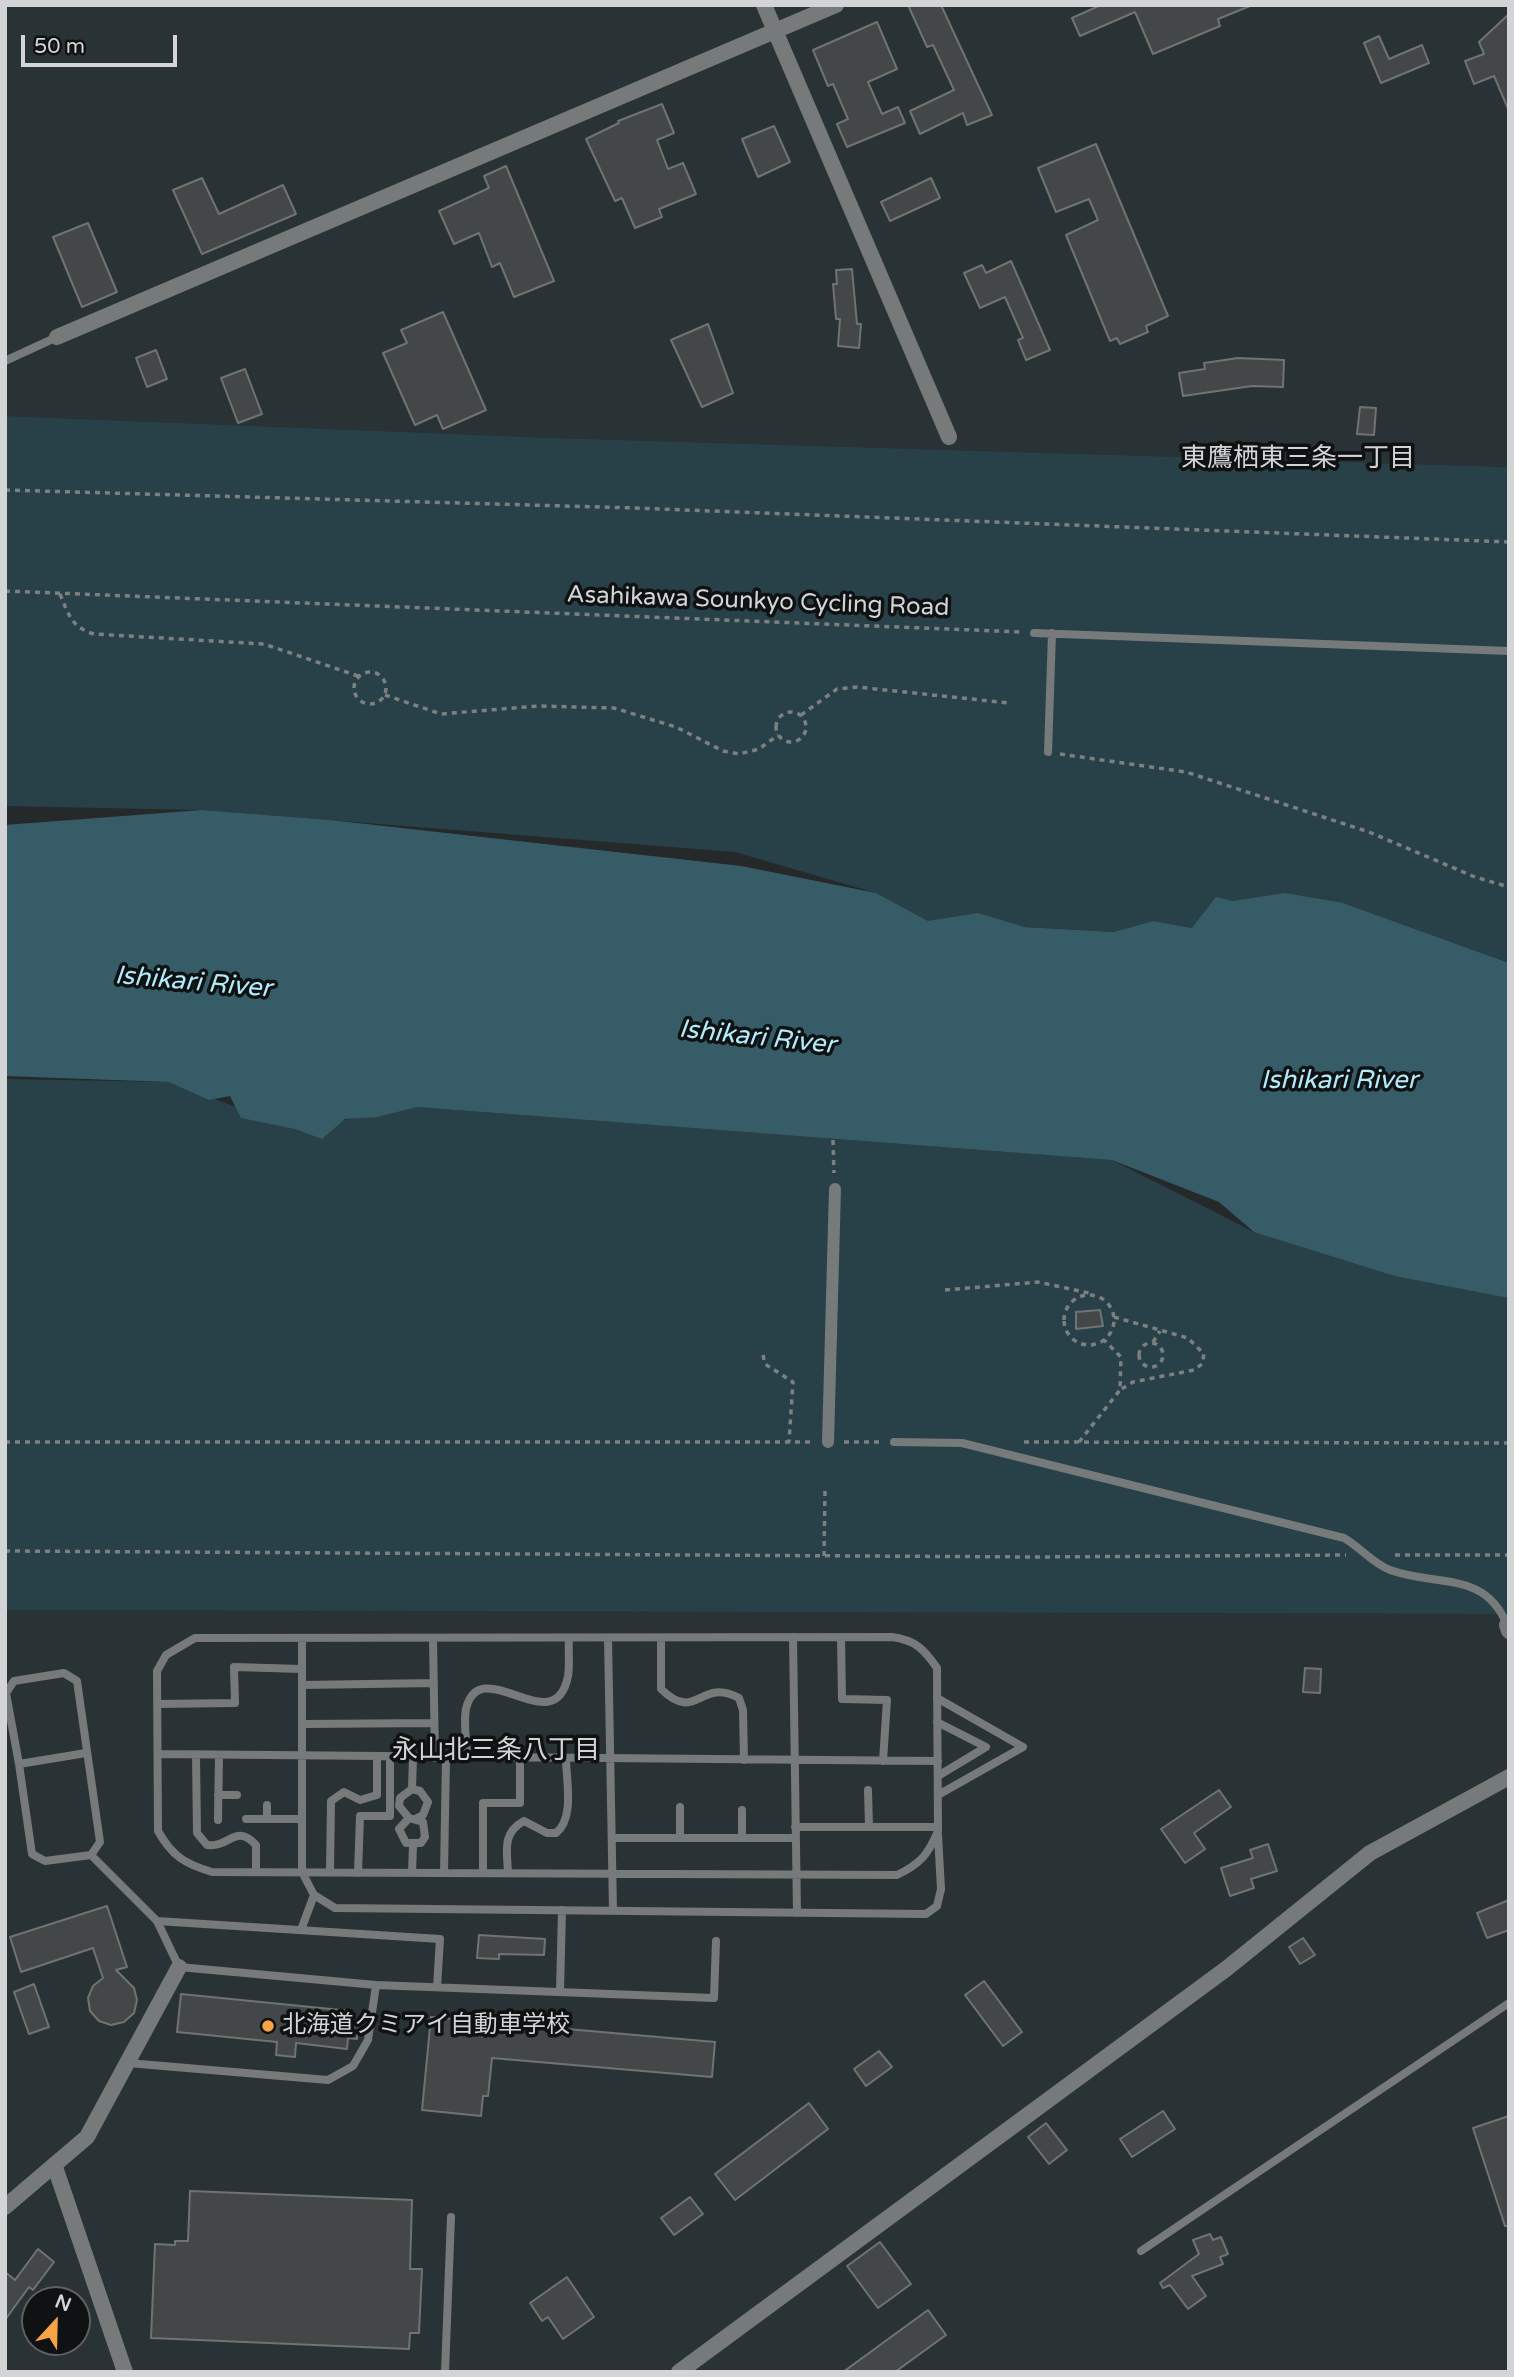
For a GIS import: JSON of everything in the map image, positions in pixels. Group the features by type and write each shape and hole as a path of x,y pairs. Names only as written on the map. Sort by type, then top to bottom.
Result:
{"street":[{"path":"764,5 948,437"},
{"path":"57,337 836,5"},
{"path":"828,1442 835,1189"},
{"path":"679,2372 1226,1969 1370,1853 1509,1777"},
{"path":"5,2207 87,2137 179,1967"},
{"path":"55,2166 125,2372"}],"lane":[{"path":"5,361 57,337"},
{"path":"1034,633 1509,651"},
{"path":"1048,752 1052,633"},
{"path":"894,1442 962,1443 1344,1538 1390,1570 1484,1592 1500,1608 1508,1628"},
{"path":"793,1637 797,1913"},
{"path":"841,1637 842,1699 887,1700 883,1761"},
{"path":"302,1639 302,1872 314,1895 335,1908 926,1914 937,1906 941,1889 937,1668 925,1649 909,1639 195,1638 166,1655 157,1671 158,1831 169,1850 186,1864 212,1872 256,1872 302,1872 412,1872 897,1875 920,1864 929,1854 938,1829"},
{"path":"608,1638 613,1911"},
{"path":"661,1638 661,1689 671,1699 685,1703 695,1701 710,1692 724,1690 739,1698 743,1710 744,1760"},
{"path":"433,1639 435,1758"},
{"path":"467,1758 466,1709 475,1694 491,1687 504,1689 528,1702 546,1703 559,1695 568,1678 569,1639"},
{"path":"158,1704 235,1703 234,1667 302,1669"},
{"path":"64,1673 77,1681 100,1842 91,1855 45,1861 32,1854 19,1764 6,1693 13,1681 64,1673"},
{"path":"302,1685 434,1683"},
{"path":"937,1698 1023,1747 938,1795"},
{"path":"937,1722 986,1747 938,1776"},
{"path":"303,1724 434,1723"},
{"path":"19,1764 86,1753"},
{"path":"158,1755 938,1761"},
{"path":"196,1755 197,1833 207,1845 216,1846 237,1835 248,1837 256,1845 256,1872"},
{"path":"218,1820 219,1755"},
{"path":"330,1872 331,1801 344,1791 360,1800 377,1795 377,1757"},
{"path":"358,1872 359,1816 390,1816 390,1757"},
{"path":"412,1790 413,1757"},
{"path":"444,1873 446,1758"},
{"path":"483,1873 483,1803 520,1804 520,1758"},
{"path":"508,1873 506,1837 513,1827 524,1821 547,1833 556,1833 564,1827 567,1813 566,1758"},
{"path":"413,1818 399,1806 400,1798 412,1790 420,1791 428,1802 423,1815 413,1818 399,1829 406,1843 413,1845 425,1837 426,1829 413,1818"},
{"path":"868,1790 869,1827"},
{"path":"218,1795 237,1795"},
{"path":"267,1805 267,1819"},
{"path":"680,1807 680,1838"},
{"path":"742,1810 742,1838"},
{"path":"246,1819 302,1819"},
{"path":"795,1828 938,1829"},
{"path":"612,1838 795,1838"},
{"path":"412,1872 413,1845"},
{"path":"91,1855 157,1921 179,1967 376,1985 715,1998 716,1941"},
{"path":"301,1930 314,1895"},
{"path":"560,1992 562,1910"},
{"path":"157,1921 440,1939 437,1987"},
{"path":"128,2063 328,2080 353,2066 368,2040 376,1985"},
{"path":"1141,2250 1509,2003"},
{"path":"445,2372 451,2217"}],"path":[{"path":"5,489 1095,524 1509,541"},
{"name":"Asahikawa Sounkyo Cycling Road","path":"5,591 1034,633"},
{"path":"60,593 70,621 80,629 94,634 264,643 358,676"},
{"path":"367,671 377,673 386,685 384,695 376,703 360,701 354,692 358,676 367,671"},
{"path":"802,715 837,689 857,687 1009,703"},
{"path":"384,695 441,714 538,706 614,708 676,727 723,751 739,754 759,749 778,735"},
{"path":"793,712 802,715 807,729 802,738 786,741 778,735 776,725 780,716 793,712"},
{"path":"1048,752 1186,772 1369,832 1475,877 1509,887"},
{"path":"833,1140 835,1189"},
{"path":"945,1290 1038,1282 1093,1294 1108,1302 1114,1318 1110,1334 1097,1344 1080,1343 1073,1339 1064,1326 1066,1309 1070,1303 1084,1295 1093,1294"},
{"path":"1079,1442 1120,1390 1133,1382 1194,1370 1202,1364 1204,1354 1188,1338 1114,1318"},
{"path":"1153,1342 1160,1346 1164,1354 1161,1362 1154,1367 1146,1366 1139,1356 1142,1346 1153,1342 1160,1331"},
{"path":"1104,1340 1121,1357 1120,1390"},
{"path":"763,1355 765,1364 793,1382 789,1442"},
{"path":"1154,1367 1161,1377"},
{"path":"5,1442 894,1442"},
{"path":"1014,1443 1509,1443"},
{"path":"824,1556 825,1491"},
{"path":"5,1551 824,1556 1509,1555"}],"shaded area":[{"path":"5,5 1509,5 1509,467 554,438 5,416"},
{"path":"5,416 554,438 1509,467 1509,963 1343,903 1192,928 1153,921 1114,932 928,921 876,893 735,852 202,810 5,806"},
{"path":"5,1079 169,1082 295,1129 417,1107 1112,1160 1254,1232 1509,1296 1509,1614 5,1610"},
{"path":"5,1610 1509,1614 1509,2372 5,2372"}],"water":[{"name":"Ishikari River","path":"202,810 330,820 741,866 876,893 928,921 978,913 1024,927 1114,932 1153,921 1192,928 1216,897 1233,901 1285,893 1343,903 1509,963 1509,1298 1395,1276 1254,1232 1219,1202 1112,1160 417,1107 377,1117 345,1119 322,1139 295,1129 241,1118 230,1096 209,1100 169,1082 5,1076 5,825"}],"building":[{"path":"908,5 941,5 992,115 967,125 963,113 920,134 910,111 954,90 933,45 927,47"},
{"path":"1101,5 1250,6 1218,19 1220,26 1153,54 1135,12 1080,36 1072,18"},
{"path":"1509,14 1509,111 1494,76 1474,84 1465,61 1484,54 1479,42"},
{"path":"877,22 897,69 868,82 882,114 898,107 905,123 847,147 837,124 848,119 833,84 828,86 813,50"},
{"path":"1379,36 1389,59 1422,45 1429,63 1381,83 1364,43"},
{"path":"662,104 674,133 657,140 668,169 683,163 696,194 659,209 662,217 635,228 622,198 615,201 586,139 619,123 618,121"},
{"path":"774,126 790,162 758,177 742,139"},
{"path":"1096,144 1168,316 1146,326 1148,332 1120,344 1117,338 1110,341 1066,235 1098,220 1089,199 1056,212 1038,168"},
{"path":"506,166 554,281 514,297 500,263 492,267 479,233 454,244 439,211 489,188 484,176"},
{"path":"202,178 219,214 283,185 296,214 202,254 173,190"},
{"path":"931,178 940,198 890,221 881,202"},
{"path":"88,223 117,292 82,307 53,237"},
{"path":"1011,261 1050,350 1026,360 1018,340 1023,338 1005,297 980,308 964,273 982,265 986,273"},
{"path":"852,269 857,324 861,324 859,348 838,346 840,319 836,319 833,284 837,284 836,270"},
{"path":"443,312 486,410 443,429 437,415 415,425 383,353 407,343 401,330"},
{"path":"708,324 733,393 702,407 671,340"},
{"path":"156,350 167,379 147,387 136,358"},
{"path":"1238,358 1284,360 1283,387 1252,386 1183,396 1179,373 1205,369 1204,363"},
{"path":"245,369 262,414 238,423 221,378"},
{"path":"1360,407 1376,408 1374,435 1357,434"},
{"path":"1100,1310 1103,1326 1076,1329 1076,1312"},
{"path":"1305,1668 1321,1669 1320,1693 1303,1692"},
{"path":"1219,1790 1231,1807 1194,1833 1205,1849 1185,1863 1161,1829"},
{"path":"1268,1844 1277,1871 1251,1879 1254,1888 1230,1896 1221,1868 1253,1858 1250,1850"},
{"path":"1509,1900 1509,1930 1487,1938 1477,1913"},
{"path":"107,1906 127,1967 116,1970 134,1988 137,2000 134,2013 124,2022 111,2025 99,2021 90,2011 88,1998 93,1986 103,1978 93,1948 21,1972 10,1937"},
{"path":"479,1935 545,1939 544,1955 499,1954 499,1959 477,1958"},
{"path":"1303,1938 1315,1955 1300,1964 1289,1947"},
{"path":"984,1981 1022,2032 1003,2046 965,1995"},
{"path":"34,1984 49,2027 29,2034 14,1992"},
{"name":"北海道クミアイ自動車学校","path":"181,1994 351,2011 350,2019 359,2020 357,2039 348,2038 347,2049 296,2043 295,2057 276,2055 277,2042 177,2032"},
{"path":"431,2017 715,2042 712,2077 492,2058 488,2096 483,2096 481,2116 422,2110"},
{"path":"879,2051 892,2067 866,2086 854,2069"},
{"path":"809,2103 828,2129 735,2200 715,2174"},
{"path":"1163,2111 1175,2129 1132,2157 1120,2139"},
{"path":"1509,2116 1509,2226 1505,2226 1473,2128"},
{"path":"1046,2123 1067,2150 1049,2164 1028,2137"},
{"path":"190,2191 412,2200 410,2269 422,2269 419,2333 410,2333 409,2349 151,2338 155,2244 175,2245 175,2241 188,2241"},
{"path":"690,2197 703,2214 674,2235 661,2218"},
{"path":"1210,2234 1213,2240 1221,2237 1228,2254 1220,2257 1223,2264 1192,2276 1206,2296 1188,2309 1170,2285 1163,2288 1160,2283 1199,2254 1193,2240"},
{"path":"880,2242 911,2284 878,2308 847,2266"},
{"path":"38,2249 54,2262 36,2286 21,2286 21,2298 5,2320 5,2272 15,2280"},
{"path":"567,2277 594,2317 563,2339 548,2317 542,2321 530,2303"},
{"path":"928,2310 946,2335 895,2372 843,2372"}],"place":[{"name":"北海道クミアイ自動車学校","path":"268,2026"}],"district":[{"name":"東鷹栖東三条一丁目","path":"1298,459"},
{"name":"永山北三条八丁目","path":"496,1751"}]}
